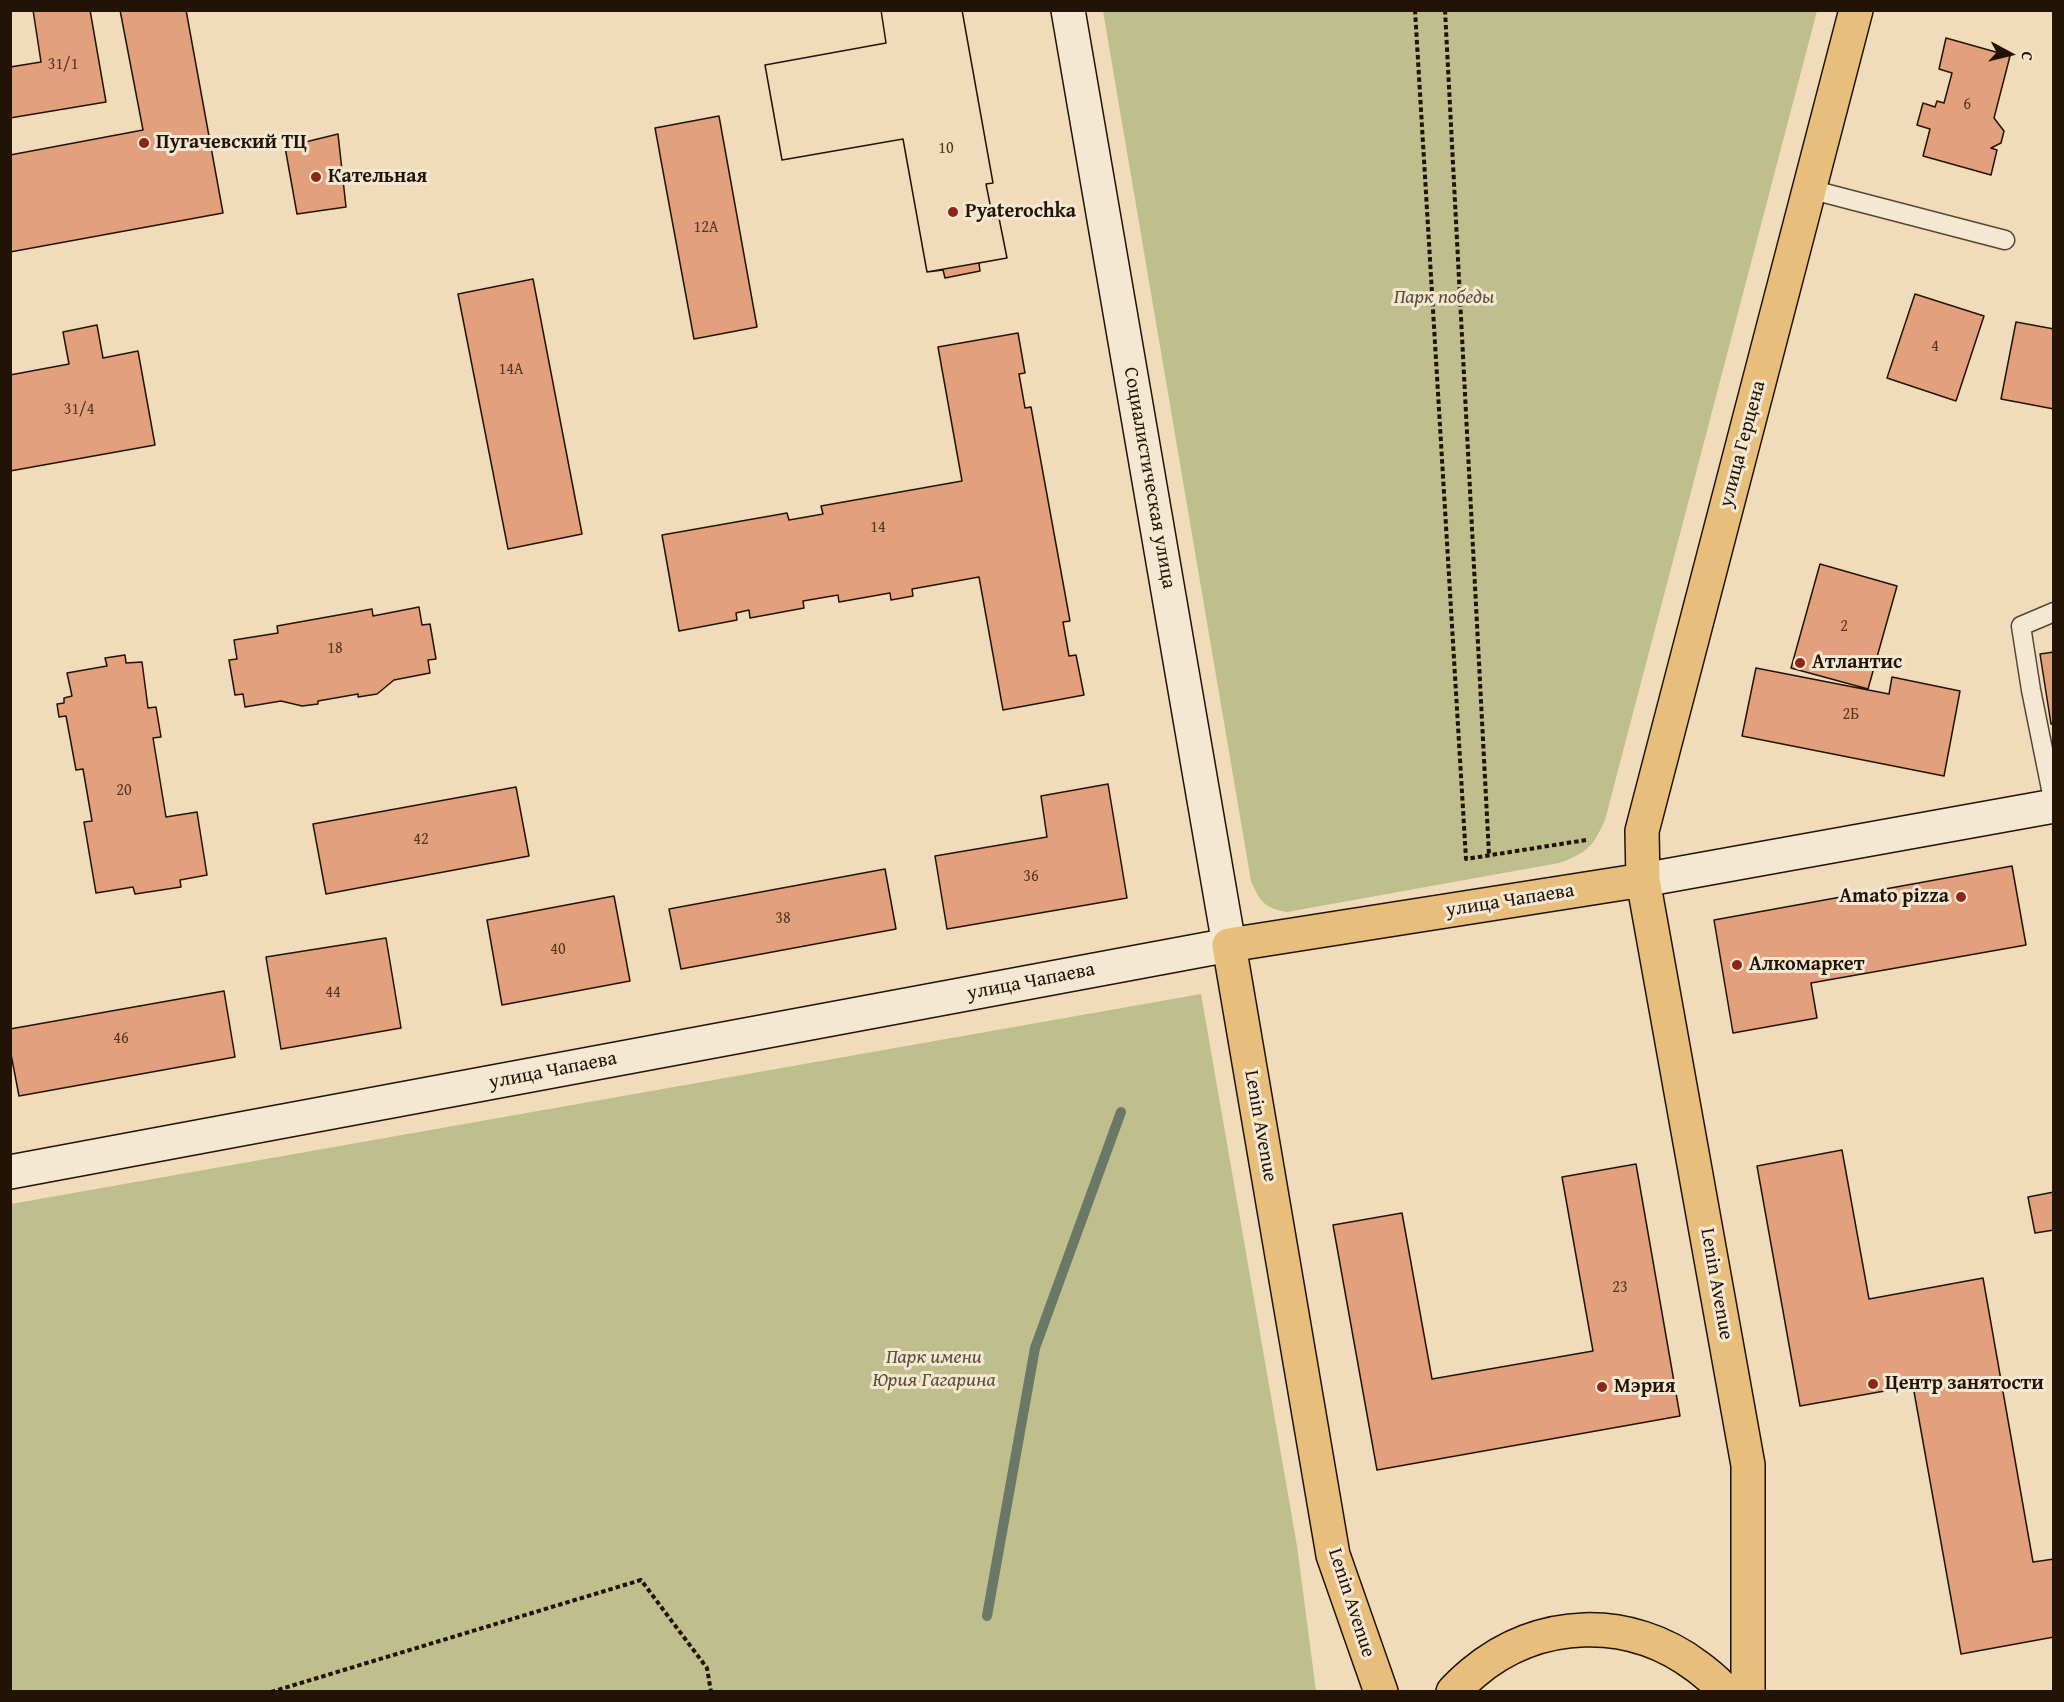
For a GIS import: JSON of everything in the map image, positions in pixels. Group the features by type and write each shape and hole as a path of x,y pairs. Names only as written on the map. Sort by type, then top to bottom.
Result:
{"main road":[{"name":"улица Герцена","path":"1643,880 1642,831 1856,10"},
{"name":"улица Чапаева","path":"1229,945 1643,880"},
{"name":"Lenin Avenue","path":"1643,880 1748,1464 1748,1692"},
{"name":"Lenin Avenue","path":"1229,945 1333,1555 1381,1692"},
{"path":"1453,1692 1492,1657 1536,1637 1584,1629 1633,1634 1679,1652 1717,1682 1725,1692"}],"street":[{"name":"Социалистическая улица","path":"1068,10 1229,945"},
{"name":"улица Чапаева","path":"1643,880 2054,805"},
{"name":"улица Чапаева","path":"10,1172 1229,945"}],"lane":[{"path":"1809,189 2005,240"},
{"path":"2054,612 2021,626 2054,805"}],"path":[{"path":"1415,10 1466,859 1586,840"},
{"path":"1445,10 1489,855"},
{"path":"271,1692 641,1580 707,1668 711,1692"}],"green space":[{"name":"Парк победы","path":"1103,11 1817,11 1605,820 1592,843 1577,856 1559,863 1287,912 1268,906 1257,894 1251,881"},
{"name":"Парк имени Юрия Гагарина","path":"1201,994 1297,1546 1316,1691 11,1691 11,1204"}],"building":[{"path":"33,10 90,10 106,102 10,118 10,67 41,62"},
{"name":"Пугачевский ТЦ","path":"120,10 186,10 223,213 10,252 10,155 143,130"},
{"path":"881,10 962,10 993,183 986,184 993,219 999,218 1007,258 979,263 980,271 945,278 943,270 927,272 903,139 782,160 765,65 886,43"},
{"path":"881,10 962,10 993,183 986,184 993,219 999,218 1007,258 927,272 903,139 782,160 765,65 886,43"},
{"path":"1946,38 2010,56 1994,118 2004,131 2001,143 1991,148 1997,150 1991,175 1923,156 1930,129 1917,125 1923,103 1935,107 1937,101 1944,103 1952,73 1939,69"},
{"path":"719,116 757,327 694,339 655,128"},
{"name":"Кательная","path":"338,134 346,207 297,214 285,147"},
{"path":"533,279 582,534 508,549 458,294"},
{"path":"1915,294 1984,316 1956,401 1887,378"},
{"path":"2016,322 2054,329 2054,409 2001,399"},
{"path":"97,325 103,358 138,351 155,445 10,471 10,375 69,364 63,332"},
{"path":"1018,333 1025,373 1019,374 1025,408 1031,407 1070,621 1063,622 1069,656 1076,655 1084,695 1003,710 979,577 912,589 913,596 891,600 890,593 839,602 838,595 803,601 804,608 750,618 749,610 736,613 737,620 679,631 662,535 787,513 789,520 823,514 821,506 962,481 938,347"},
{"path":"1820,564 1897,586 1868,689 1791,668"},
{"path":"419,607 422,625 430,624 436,659 428,660 430,673 394,680 377,694 358,697 358,694 302,706 281,701 245,707 243,694 235,695 229,660 237,659 234,640 278,633 277,626 372,609 373,616"},
{"path":"2054,652 2054,723 2051,724 2040,654"},
{"path":"125,655 126,663 142,662 148,708 156,707 161,737 153,738 166,817 197,812 207,875 180,880 181,887 135,894 133,887 96,893 84,822 92,821 83,769 76,770 66,716 59,717 57,704 64,703 64,698 72,696 67,673 107,666 105,658"},
{"path":"1756,668 1889,694 1892,677 1960,691 1944,776 1742,736"},
{"path":"1108,784 1127,898 947,929 935,856 1047,837 1041,796"},
{"path":"516,787 529,856 326,894 313,824"},
{"path":"2012,866 2026,945 1811,983 1817,1018 1733,1033 1714,920"},
{"path":"885,869 896,929 681,969 669,909"},
{"path":"614,896 630,981 502,1005 487,920"},
{"path":"386,938 401,1028 281,1049 266,957"},
{"path":"224,991 235,1057 19,1096 10,1049 10,1029"},
{"path":"1842,1150 1869,1299 1983,1278 2033,1562 2054,1559 2054,1637 1961,1654 1913,1386 1800,1406 1757,1166"},
{"path":"1636,1164 1680,1416 1377,1470 1333,1225 1402,1213 1432,1379 1593,1351 1562,1177"},
{"path":"2054,1192 2054,1230 2035,1233 2028,1197"}],"waterway":[{"path":"987,1616 1035,1348 1121,1112"}],"place":[{"name":"Пугачевский ТЦ","path":"144,143"},
{"name":"Кательная","path":"316,177"},
{"name":"Pyaterochka","path":"953,212"},
{"name":"Атлантис","path":"1800,663"},
{"name":"Amato pizza","path":"1961,897"},
{"name":"Алкомаркет","path":"1737,965"},
{"name":"Центр занятости","path":"1873,1384"},
{"name":"Мэрия","path":"1602,1387"}]}
